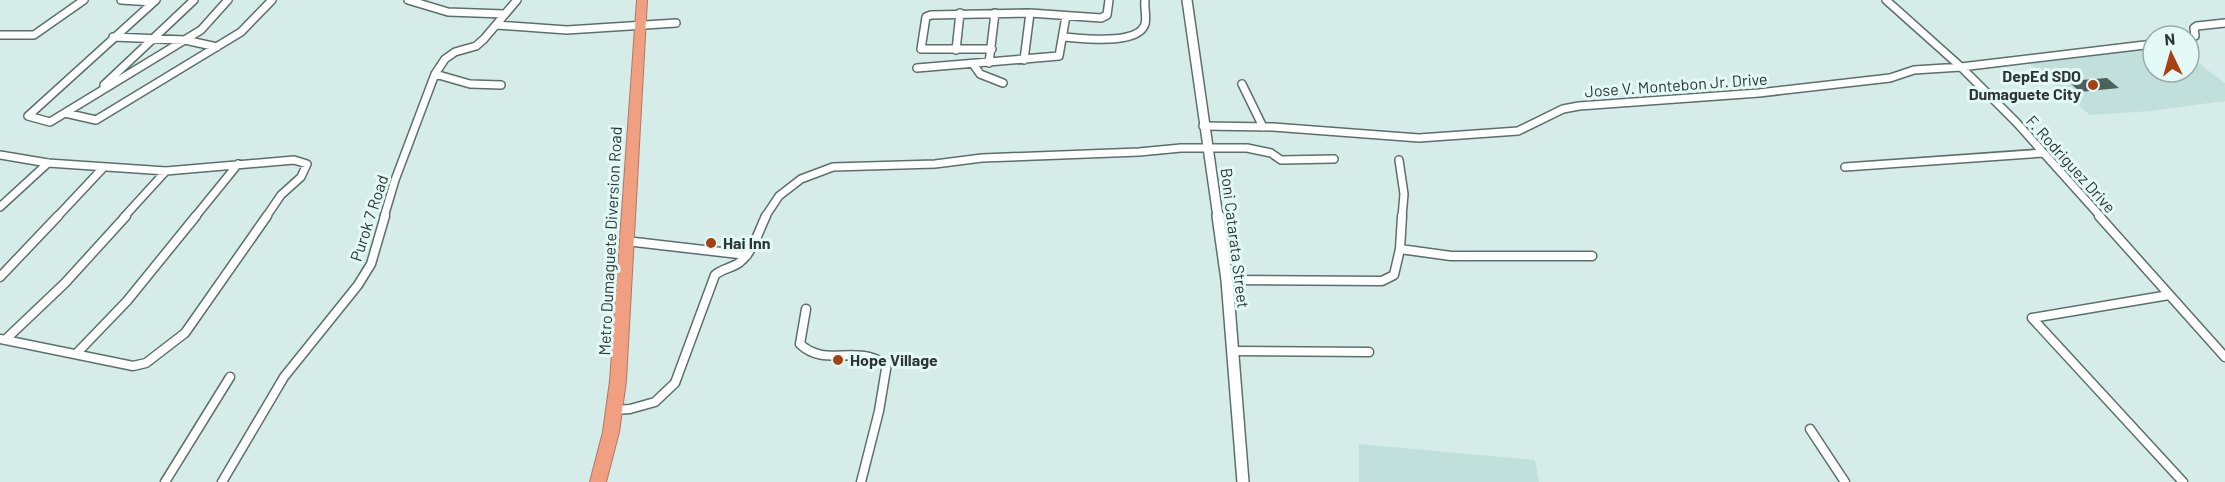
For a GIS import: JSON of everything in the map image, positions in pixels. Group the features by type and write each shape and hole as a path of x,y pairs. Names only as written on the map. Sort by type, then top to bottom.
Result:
{"highway":[{"name":"Metro Dumaguete Diversion Road","path":"598,482 615,410 642,0"}],"street":[{"path":"0,35 34,35 84,0"},
{"path":"121,0 154,1"},
{"path":"93,96 194,0"},
{"path":"154,1 28,116 50,122 201,30 228,0"},
{"path":"65,113 96,120 240,32 272,0"},
{"path":"408,0 448,12 504,14"},
{"name":"Purok 7 Road","path":"222,482 284,377 358,285 371,264 395,180 435,74 446,59 455,52 476,45 497,25 517,0"},
{"path":"992,49 924,50 920,47 927,15 1030,13 1105,17 1109,0"},
{"path":"1064,37 1117,39 1131,37 1142,31 1145,23 1145,0"},
{"name":"Boni Catarata Street","path":"1187,0 1203,126 1227,280 1243,482"},
{"name":"F. Rodriguez Drive","path":"1886,0 1961,67 2043,153 2225,357"},
{"path":"956,50 960,13"},
{"path":"989,63 995,13"},
{"path":"1024,60 1030,13"},
{"path":"917,68 1059,56 1066,16"},
{"path":"497,25 567,30 676,23"},
{"path":"2201,26 2225,23"},
{"path":"113,37 185,40 217,47"},
{"name":"Jose V. Montebon Jr. Drive","path":"1203,126 1263,127 1419,138 1518,131 1563,110 1579,106 1759,93 1890,78 1914,70 1961,67 2141,45"},
{"path":"973,64 980,74 1003,82"},
{"path":"435,74 470,84 501,85"},
{"path":"1242,84 1263,127"},
{"path":"615,410 630,409 655,402 675,383 715,274 723,268 739,264 747,255 766,215 779,196 801,179 833,167 935,164 982,158 1208,148 1262,150 1281,160 1334,159"},
{"path":"1845,167 2043,153"},
{"path":"0,155 48,163 166,171 294,160 307,164 307,168 281,195 185,333 146,363 133,366 3,339"},
{"path":"1227,280 1382,281 1394,275 1400,249 1404,194 1399,160"},
{"path":"0,207 48,163"},
{"path":"76,354 127,301 238,164"},
{"path":"0,277 103,168"},
{"path":"3,339 65,283 166,171"},
{"path":"626,241 747,255"},
{"path":"1400,249 1451,256 1592,256"},
{"path":"2169,295 2032,318 2183,482"},
{"path":"806,309 800,344 807,353 821,357 863,356 887,363 879,411 861,482"},
{"path":"1233,351 1369,352"},
{"path":"165,482 230,377"},
{"path":"1810,429 1845,482"}],"shaded area":[{"path":"2141,49 2141,84 2201,84 2201,65 2225,83 2225,101 2151,111 2090,115 2030,64"},
{"path":"1359,444 1535,460 1539,482 1359,482"}],"building":[{"name":"DepEd SDO Dumaguete City","path":"2107,78 2119,88 2080,92 2068,81"}],"place":[{"name":"DepEd SDO Dumaguete City","path":"2093,85"},
{"name":"Hai Inn","path":"711,243"},
{"name":"Hope Village","path":"838,360"}]}
